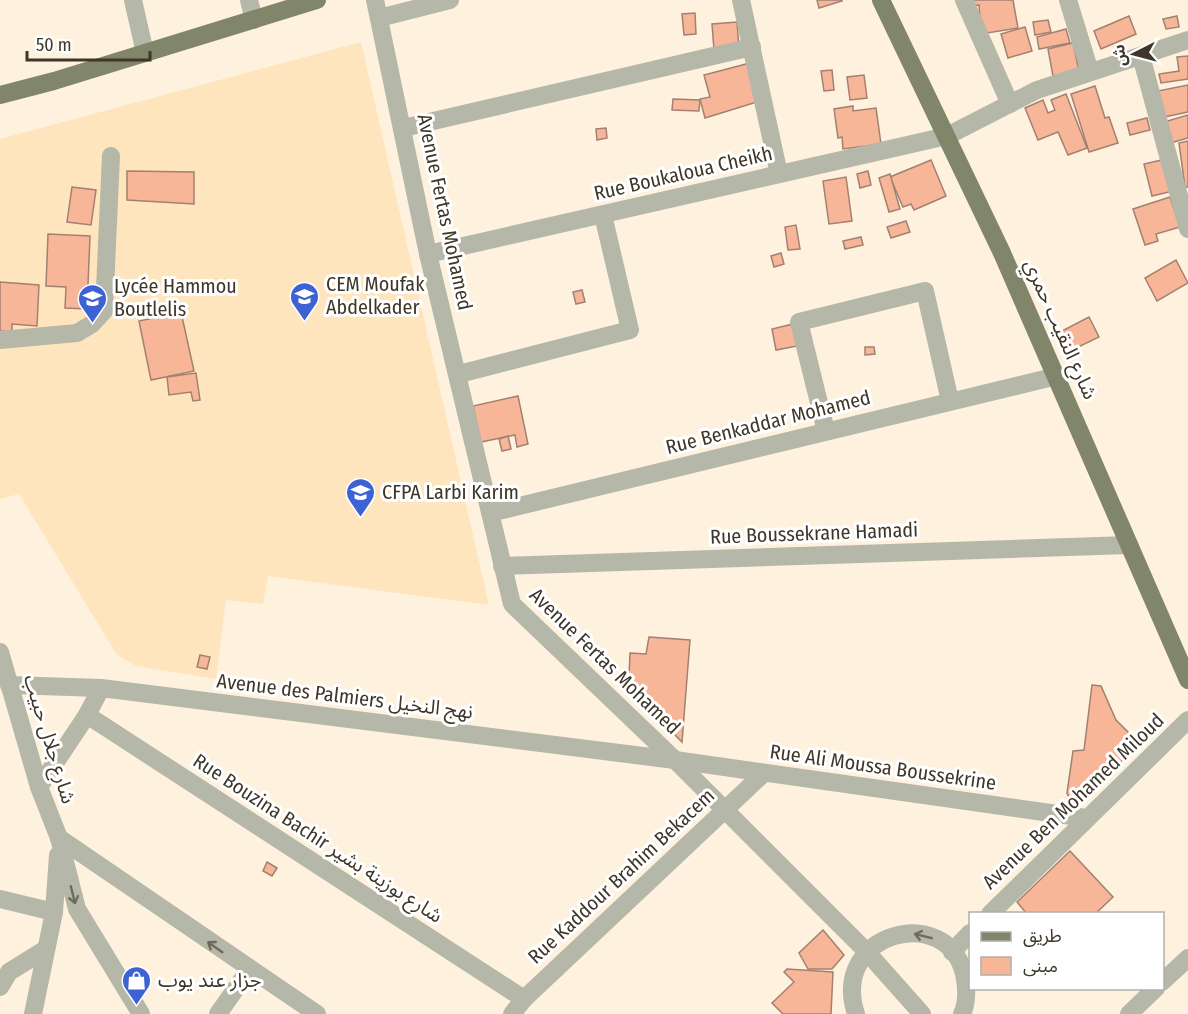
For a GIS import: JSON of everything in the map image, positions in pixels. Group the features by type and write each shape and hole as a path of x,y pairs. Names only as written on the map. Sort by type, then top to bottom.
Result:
{"main road":[{"path":"0,95 317,0"},
{"name":"شارع النقيب حمري","path":"881,0 947,136 1057,376 1188,680"}],"street":[{"path":"133,0 145,53"},
{"path":"249,0 254,20"},
{"path":"377,9 450,0"},
{"path":"741,0 779,174"},
{"path":"964,0 1010,104"},
{"path":"1068,0 1090,72"},
{"name":"Avenue Fertas Mohamed","path":"377,9 429,254 512,604 675,760 866,951 922,1014"},
{"name":"Rue Boukaloua Cheikh","path":"429,254 947,136 1037,90 1188,40"},
{"path":"403,128 752,47"},
{"path":"1141,56 1188,229"},
{"path":"0,340 77,333 92,324 104,311 111,156"},
{"path":"459,374 630,330 603,215"},
{"path":"826,431 799,322 925,291 950,401"},
{"name":"Rue Benkaddar Mohamed","path":"490,513 1057,376"},
{"name":"Rue Boussekrane Hamadi","path":"502,566 1128,544"},
{"name":"شارع جلال حبيب","path":"0,652 39,787 59,838 76,909 141,1014"},
{"name":"Avenue des Palmiers نهج النخيل","path":"9,685 101,688 675,760"},
{"path":"39,787 87,716 101,688"},
{"name":"Rue Bouzina Bachir شارع بوزينة بشير","path":"87,716 524,999"},
{"name":"Avenue Ben Mohamed Miloud","path":"992,912 1188,720"},
{"name":"Rue Ali Moussa Boussekrine","path":"675,760 1086,818"},
{"name":"Rue Kaddour Brahim Bekacem","path":"512,1014 524,999 764,773"},
{"path":"33,1014 54,912 59,838"},
{"path":"59,838 249,970 317,1014"},
{"path":"0,899 54,912"},
{"path":"856,1014 851,983 856,966 866,951 891,936 919,933 937,940 952,952 962,968 967,987 962,1014"},
{"path":"952,952 969,934"},
{"path":"0,987 9,972 46,949"},
{"path":"1164,980 1188,958"},
{"path":"218,1014 249,970"},
{"path":"1129,1014 1154,990"}],"shaded area":[{"path":"361,42 489,605 268,576 263,604 226,600 216,679 136,666 117,655 19,494 0,499 0,139"}],"building":[{"path":"817,0 842,0 842,1 819,8"},
{"path":"967,0 1013,0 1018,28 981,34 979,5 969,7"},
{"path":"695,13 696,34 684,35 682,14"},
{"path":"1129,16 1136,34 1101,49 1094,31"},
{"path":"1177,16 1179,27 1166,29 1163,19"},
{"path":"1048,20 1051,32 1035,35 1033,22"},
{"path":"737,22 739,48 714,50 712,24"},
{"path":"1025,27 1032,51 1008,58 1001,34"},
{"path":"1066,29 1070,43 1039,49 1037,37"},
{"path":"1073,43 1079,71 1053,76 1048,49"},
{"path":"1188,56 1188,79 1161,83 1159,74 1179,71 1177,57"},
{"path":"750,63 760,101 705,118 700,99 710,97 704,75"},
{"path":"832,70 834,90 824,91 821,71"},
{"path":"864,75 867,98 850,100 847,77"},
{"path":"1188,85 1188,112 1164,117 1158,91"},
{"path":"1095,86 1105,118 1109,117 1118,143 1089,152 1071,94"},
{"path":"1066,94 1087,148 1068,155 1058,132 1038,140 1025,108 1043,100 1048,113 1055,110 1051,100"},
{"path":"673,99 700,100 699,111 672,110"},
{"path":"853,106 853,111 876,108 881,144 843,149 842,137 838,138 834,109"},
{"path":"1188,115 1188,138 1170,143 1164,122"},
{"path":"1147,118 1150,130 1130,135 1127,123"},
{"path":"606,128 607,138 597,140 596,129"},
{"path":"1188,141 1188,187 1185,187 1179,143"},
{"path":"1166,159 1173,191 1152,196 1144,164"},
{"path":"931,160 946,196 914,210 911,204 903,207 890,177"},
{"path":"127,171 194,172 194,204 127,200"},
{"path":"868,171 871,185 860,188 857,174"},
{"path":"890,174 900,209 889,212 879,178"},
{"path":"846,177 852,221 829,224 823,181"},
{"path":"72,187 96,190 91,225 67,222"},
{"path":"1170,197 1180,227 1156,234 1158,241 1145,245 1133,209"},
{"path":"906,221 910,232 891,238 887,227"},
{"path":"796,225 800,249 788,250 785,227"},
{"path":"48,234 90,236 87,309 65,308 66,287 46,286"},
{"path":"861,237 863,245 845,249 843,241"},
{"path":"781,253 784,264 774,267 771,256"},
{"path":"1176,260 1188,283 1157,301 1145,278"},
{"path":"0,282 39,285 37,326 12,324 12,332 0,331"},
{"path":"582,290 585,302 576,304 573,292"},
{"path":"181,312 194,371 151,380 139,321"},
{"path":"1089,317 1099,337 1068,352 1058,333"},
{"path":"793,324 797,346 776,350 772,329"},
{"path":"865,347 874,347 875,354 865,355"},
{"path":"196,373 200,400 193,401 191,392 169,395 167,377"},
{"path":"518,396 528,444 517,447 515,435 481,442 473,406"},
{"path":"508,436 511,449 502,451 499,439"},
{"path":"649,637 690,640 682,742 624,683 629,676 630,653 646,654"},
{"path":"200,655 210,657 207,669 197,667"},
{"path":"1092,685 1101,686 1116,720 1140,744 1076,803 1071,803 1067,793 1073,751 1084,750"},
{"path":"1070,851 1113,897 1097,912 1025,912 1017,902"},
{"path":"267,862 277,868 272,876 263,871"},
{"path":"823,930 844,955 832,969 808,969 799,953"},
{"path":"787,969 833,972 831,1014 783,1014 772,1003 794,982 784,972"}],"place":[{"name":"CEM Moufak Abdelkader","path":"305,322"},
{"name":"Lycée Hammou Boutlelis","path":"93,324"},
{"name":"CFPA Larbi Karim","path":"361,518"},
{"name":"جزار عند يوب","path":"137,1006"}]}
